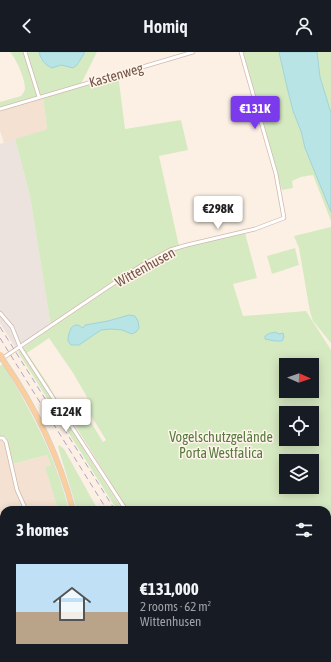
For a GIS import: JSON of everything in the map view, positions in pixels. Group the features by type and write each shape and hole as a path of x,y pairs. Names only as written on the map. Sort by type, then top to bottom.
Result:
{"main road":[{"path":"0,354 32,405 52,446 73,506"}],"street":[{"path":"25,52 39,97"},
{"name":"Kastenweg","path":"0,109 193,52"},
{"name":"Wittenhusen","path":"0,360 120,279 170,250 255,229 284,218 276,174 241,52"},
{"path":"0,313 12,327 20,347 123,506"},
{"path":"0,438 3,438 6,442 18,490 24,506"}],"shaded area":[{"path":"43,95 47,129 4,143 0,131 0,108"},
{"path":"15,139 30,196 51,327 18,352 0,323 0,144"},
{"path":"0,438 6,443 10,465 47,455 51,465 45,467 57,506 0,506"}],"green space":[{"name":"Vogelschutzgelände Porta Westfalica","path":"10,52 39,52 41,60 68,67 77,65 85,52 97,52 81,84 118,74 125,129 181,120 188,150 159,156 179,246 244,229 257,278 233,284 243,316 306,311 331,350 331,506 125,506 71,419 84,411 103,442 106,440 87,409 87,397 73,373 49,338 27,353 48,384 88,456 120,506 114,506 18,352 51,327 30,196 15,139 47,129 43,96 0,108 0,102 21,96 24,92 25,84 22,74"},
{"path":"243,52 279,52 293,111 301,131 305,148 331,212 331,221 313,175 301,177 292,181 293,188 282,190"},
{"path":"317,52 331,52 331,113 320,77"},
{"path":"331,227 331,343 313,321 310,312 299,248 294,236"},
{"path":"295,248 299,265 272,274 267,256"},
{"path":"3,364 42,434 57,470 68,506 57,506 45,467 51,465 47,455 13,464 6,437 0,436 0,366"},
{"path":"59,445 64,449 96,506 76,506 58,447"}],"water":[{"path":"39,52 85,52 77,65 73,68 61,65 52,68 43,62"},
{"path":"279,52 317,52 320,77 331,113 331,212 305,148 301,131 293,111"},
{"path":"129,315 135,316 138,321 139,328 132,334 122,330 101,330 79,345 71,345 68,341 70,331 75,325 83,328 85,325"},
{"path":"275,332 279,334 283,333 284,337 282,341 265,339 265,336"}],"railway":[{"path":"0,327 112,506"},
{"path":"0,338 105,506"}]}
